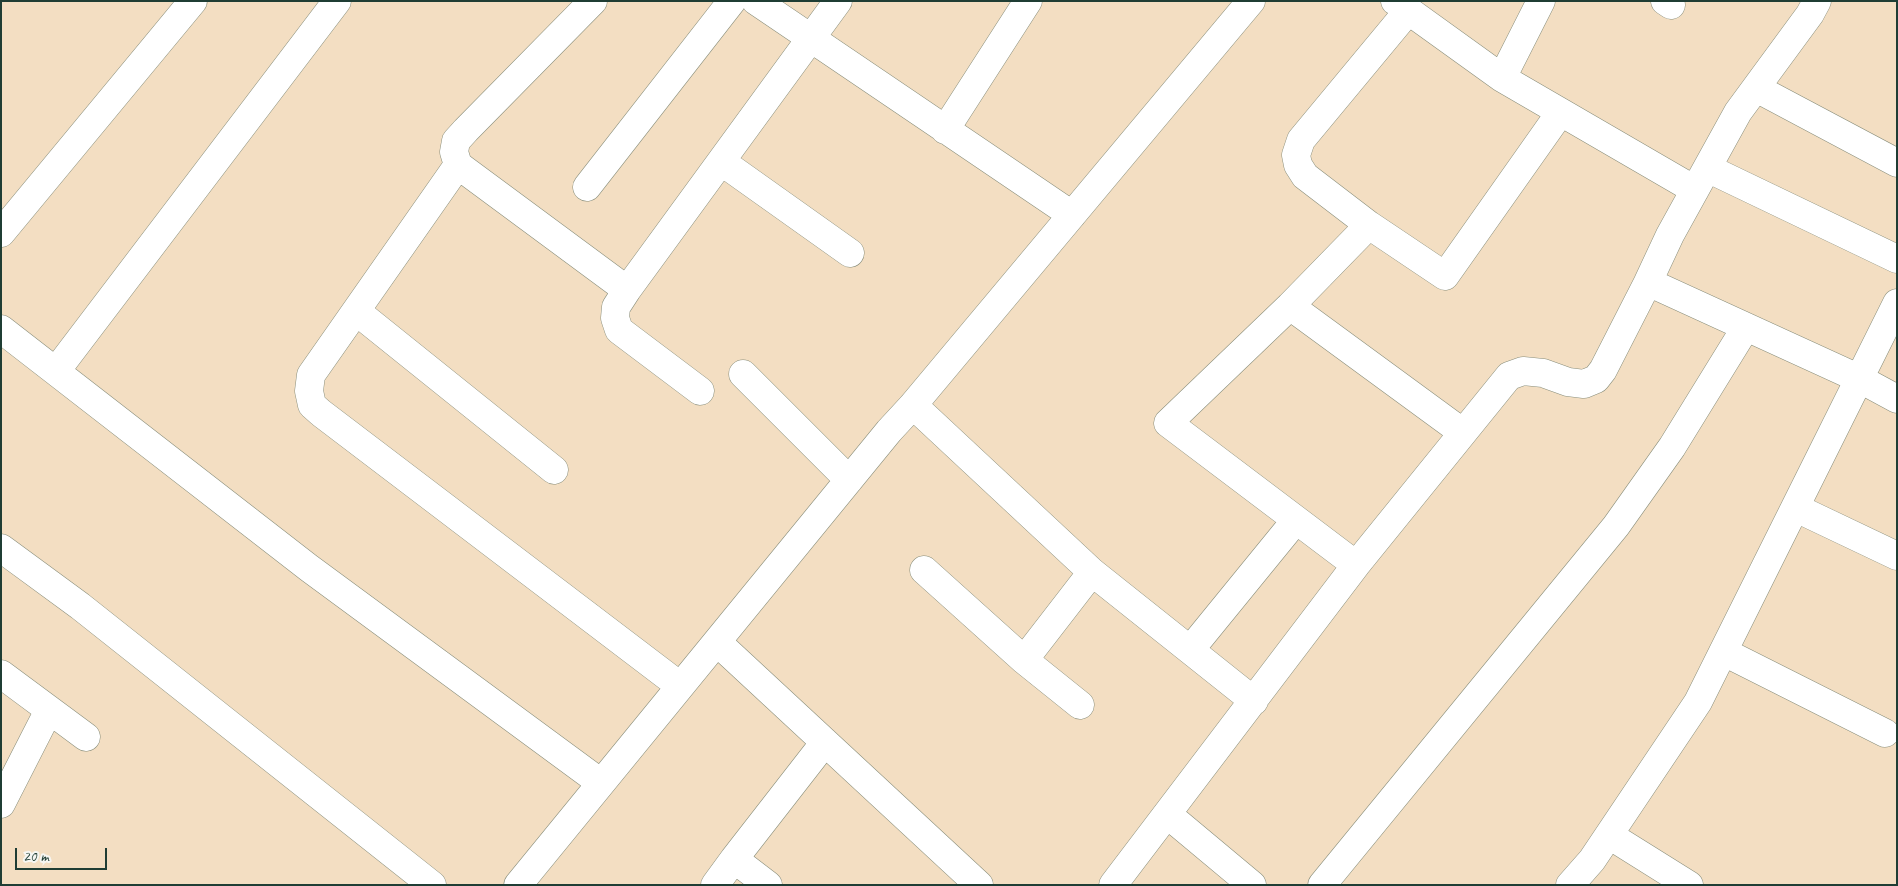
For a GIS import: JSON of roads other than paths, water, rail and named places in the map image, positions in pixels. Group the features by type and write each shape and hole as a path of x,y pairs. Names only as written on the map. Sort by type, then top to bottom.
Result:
{"street":[{"path":"1,232 193,1"},
{"path":"56,371 336,1"},
{"path":"593,1 461,136 456,142 454,152 458,164 627,290"},
{"path":"586,187 732,1"},
{"path":"756,1 1072,215"},
{"path":"700,391 619,330 615,318 616,307 838,1"},
{"path":"945,130 1028,1"},
{"path":"518,885 849,480 1250,1"},
{"path":"1502,78 1541,1"},
{"path":"1113,885 1356,565 1509,376 1523,371 1584,384 1596,379 1603,370 1670,235 1738,112 1810,14 1817,1"},
{"path":"1560,113 1445,276 1369,225 1305,176 1298,165 1296,155 1301,140 1402,6 1502,78 1560,113 1701,179 1897,259"},
{"path":"1756,88 1897,163"},
{"path":"722,162 850,253"},
{"path":"458,164 311,375 309,391 312,405 320,414 680,686"},
{"path":"1356,565 1168,423 1290,306 1369,225"},
{"path":"1648,282 1860,379 1897,399"},
{"path":"1570,885 1592,860 1698,702 1897,303"},
{"path":"1290,306 1462,432"},
{"path":"356,311 554,470"},
{"path":"1322,885 1616,526 1672,447 1746,327"},
{"path":"1,328 309,568 600,783"},
{"path":"743,374 849,480"},
{"path":"913,405 1092,572 1254,700"},
{"path":"1796,508 1897,556"},
{"path":"1190,650 1296,520"},
{"path":"1,548 87,612 432,885"},
{"path":"924,570 1024,660 1080,705"},
{"path":"1024,660 1092,572"},
{"path":"716,642 979,885"},
{"path":"1724,652 1885,733"},
{"path":"1,674 86,736"},
{"path":"1,804 49,710"},
{"path":"715,885 825,742"},
{"path":"1167,814 1252,885"},
{"path":"1609,835 1689,885"},
{"path":"734,859 768,885"}]}
